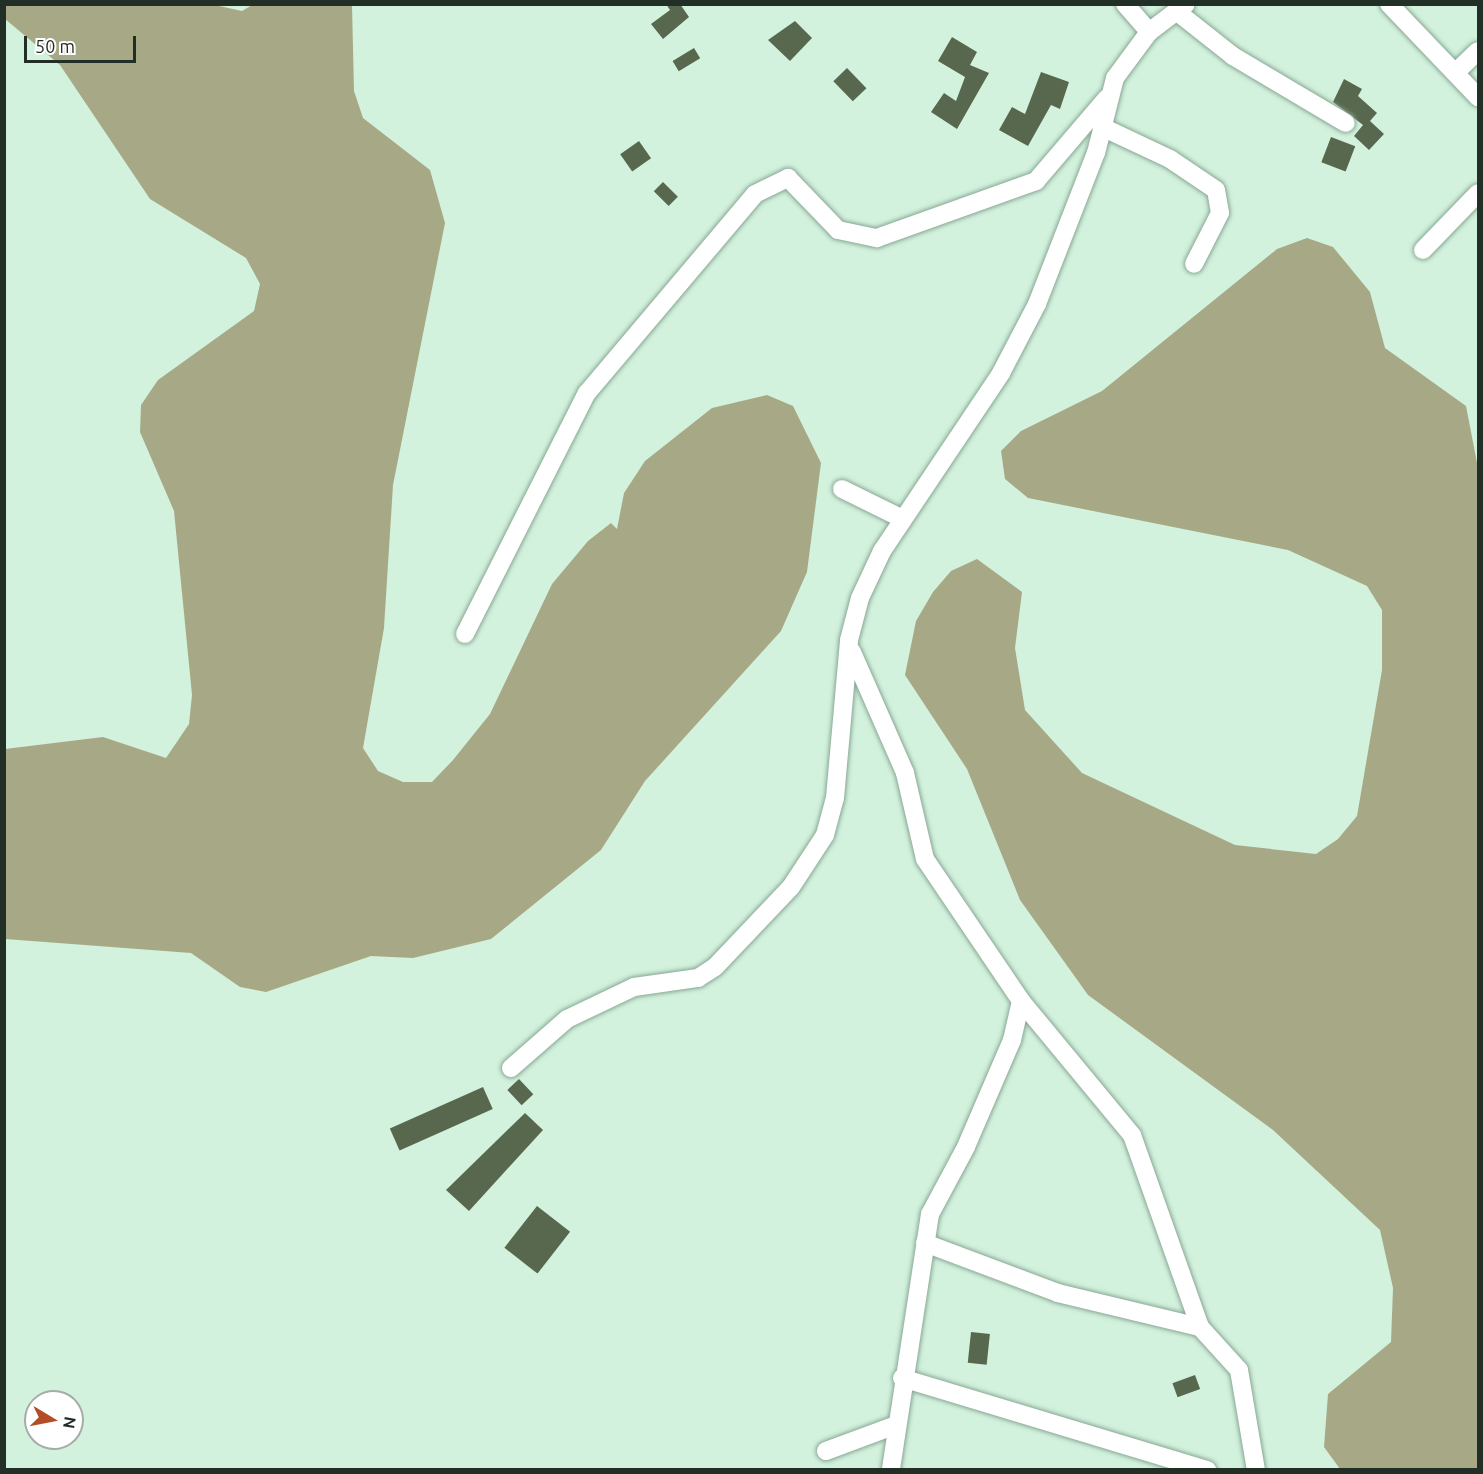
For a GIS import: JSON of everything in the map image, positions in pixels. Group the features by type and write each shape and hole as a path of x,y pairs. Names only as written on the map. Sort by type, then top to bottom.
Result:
{"street":[{"path":"1125,4 1149,32"},
{"path":"1389,4 1479,97"},
{"path":"465,634 587,393 755,194 788,178 838,230 877,238 1036,181 1110,94 1149,32 1181,8 1233,56 1346,123"},
{"path":"1456,72 1479,51"},
{"path":"511,1068 567,1019 606,1000 634,987 698,978 790,887 825,835 835,798 849,640 860,598 903,519 996,382 1037,304 1068,235 1110,94"},
{"path":"1102,127 1170,159 1216,190 1220,213 1194,264"},
{"path":"1423,250 1479,193"},
{"path":"842,489 903,519"},
{"path":"849,640 905,773 925,859 1021,1001 1132,1135 1200,1328 1239,1370 1256,1470"},
{"path":"891,1470 902,1378 930,1214 966,1147 1012,1040 1021,1001"},
{"path":"925,1244 1058,1293 1200,1328"},
{"path":"902,1378 1207,1470"},
{"path":"826,1451 896,1425"}],"green space":[{"path":"5,4 210,4 242,11 252,5 352,5 354,91 363,118 430,170 445,223 393,485 384,628 363,748 378,771 403,782 432,782 453,760 490,714 552,584 588,541 611,523 617,529 624,493 645,461 712,408 767,395 793,406 821,463 807,572 781,631 645,781 601,850 491,939 413,958 371,956 266,992 240,987 191,953 5,939 5,749 103,737 166,758 189,724 192,695 174,511 140,432 141,405 158,380 254,311 260,284 246,258 150,199 60,65 5,19"},
{"path":"1307,238 1333,247 1370,292 1385,348 1466,406 1478,468 1478,1469 1340,1469 1324,1447 1328,1394 1391,1342 1393,1288 1380,1230 1273,1130 1088,995 1020,900 967,769 905,675 916,621 933,592 951,571 977,559 1022,592 1015,648 1025,710 1082,773 1235,845 1316,854 1338,839 1357,816 1382,670 1382,610 1367,586 1288,550 1028,498 1005,479 1001,451 1021,431 1102,391 1277,249"}],"building":[{"path":"666,4 680,4 689,17 663,39 651,24 670,10"},
{"path":"795,21 812,38 790,61 768,40"},
{"path":"952,37 977,52 970,65 989,73 957,129 931,112 944,93 956,101 965,77 938,61"},
{"path":"694,48 700,58 679,71 673,61"},
{"path":"847,68 866,88 853,101 833,81"},
{"path":"1041,72 1069,82 1060,109 1051,105 1028,146 999,130 1012,107 1025,114"},
{"path":"1344,79 1362,89 1358,96 1377,113 1370,121 1384,134 1369,150 1354,136 1363,125 1333,102"},
{"path":"1331,137 1355,146 1346,172 1321,162"},
{"path":"639,141 651,158 632,171 620,154"},
{"path":"663,182 678,197 669,206 654,191"},
{"path":"519,1079 533,1094 522,1105 507,1090"},
{"path":"483,1087 493,1109 400,1150 390,1128"},
{"path":"525,1113 543,1130 469,1211 446,1190"},
{"path":"537,1206 570,1232 537,1274 504,1248"},
{"path":"971,1332 990,1334 987,1365 968,1363"},
{"path":"1195,1375 1200,1389 1178,1397 1172,1383"}]}
